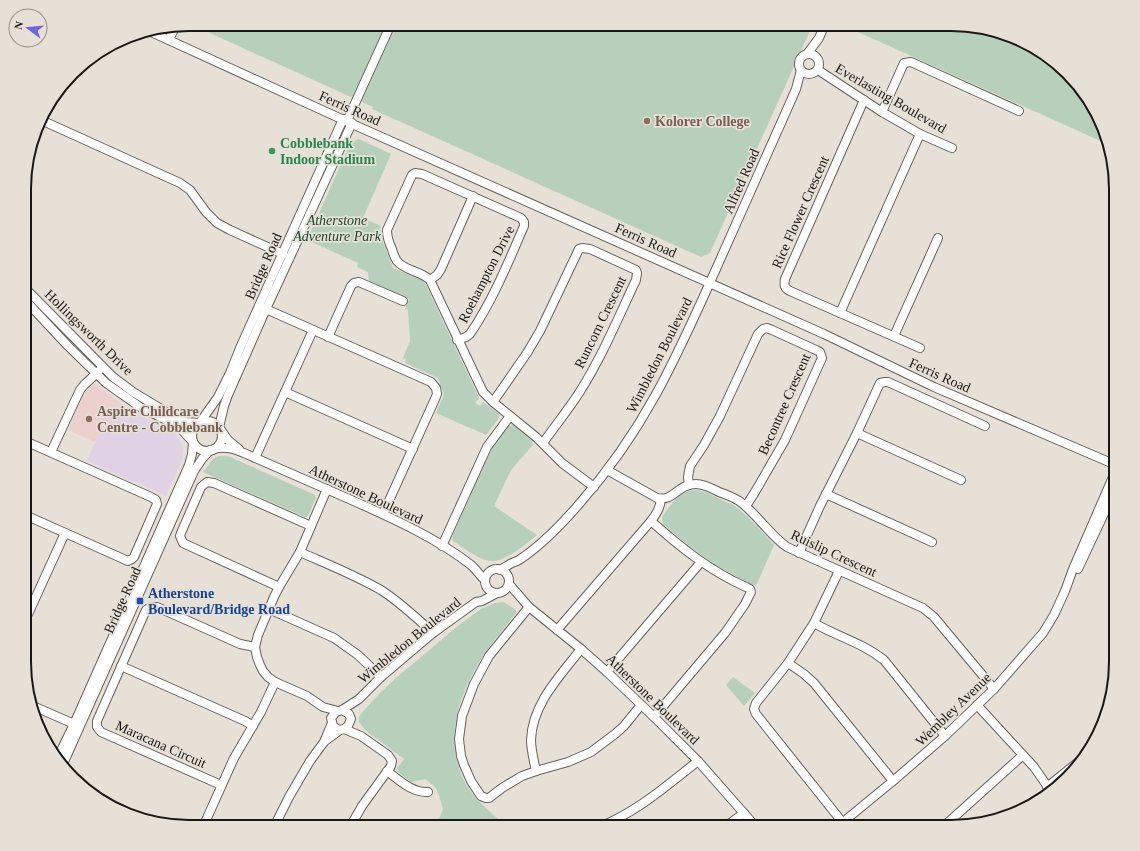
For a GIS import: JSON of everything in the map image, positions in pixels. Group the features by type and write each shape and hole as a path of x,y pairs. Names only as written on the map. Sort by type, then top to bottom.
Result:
{"street":[{"name":"Bridge Road","path":"200,422 218,398 240,348 263,308 388,31"},
{"path":"819,38 817,57 819,63 818,70 810,74 806,74 801,70 799,64 801,58 807,54 819,38 822,31"},
{"path":"167,39 172,32"},
{"name":"Ferris Road","path":"156,34 824,334 934,387 1109,462"},
{"name":"Ferris Road","path":"160,34 167,39"},
{"path":"807,54 817,57"},
{"path":"882,112 904,63 911,62 1019,111"},
{"name":"Alfred Road","path":"709,283 796,89 801,70"},
{"name":"Everlasting Boulevard","path":"818,70 882,112 920,134 952,148"},
{"name":"Alfred Road","path":"796,89 810,74"},
{"name":"Rice Flower Crescent","path":"864,100 784,283 787,290 920,348"},
{"name":"Bridge Road","path":"220,428 224,406 263,308 282,254 347,121"},
{"path":"46,122 180,182 190,190 206,212 217,223 282,254"},
{"path":"840,313 920,134"},
{"name":"Roehampton Drive","path":"458,340 470,334 488,305 504,273 525,224 521,218 422,174 415,173 412,175 387,230 387,237 397,261 404,266 424,275 430,280 458,340 483,392 543,443 562,463 594,487"},
{"path":"430,280 437,275 441,269 473,196"},
{"path":"894,336 938,238"},
{"name":"Runcorn Crescent","path":"493,402 528,353 579,249 590,249 636,270 636,280 597,362 579,393 543,443"},
{"path":"328,337 351,286 354,283 362,283 403,300"},
{"name":"Wimbledon Boulevard","path":"496,570 517,561 554,531 570,515 607,470 658,392 709,283"},
{"name":"Hollingsworth Drive","path":"31,294 113,377 133,392 176,418 186,422 200,422"},
{"name":"Hollingsworth Drive","path":"31,306 96,374 111,387 140,407 174,424 193,441"},
{"path":"263,308 435,385 437,394 383,514"},
{"name":"Becontree Crescent","path":"689,485 688,477 690,466 704,445 720,416 758,334 763,329 767,328 820,352 822,358 785,440 746,506"},
{"path":"255,458 313,330"},
{"path":"52,452 80,390 103,367"},
{"path":"799,553 820,506 857,433 880,383 885,382 985,426"},
{"path":"285,392 413,449"},
{"path":"442,546 487,447 510,416"},
{"path":"200,422 213,422 220,428 222,433 220,442 212,450 202,450 195,445 193,441 193,430 200,422"},
{"name":"Atherstone Boulevard","path":"220,428 229,441 244,453"},
{"path":"857,433 961,480"},
{"name":"Bridge Road","path":"60,753 189,465 193,441"},
{"path":"31,443 151,497 157,502 134,557 130,560 125,560 31,518"},
{"name":"Atherstone Boulevard","path":"212,450 230,448 244,453 410,527 473,566 496,570"},
{"name":"Bridge Road","path":"65,759 194,471 202,459 212,450"},
{"path":"607,470 650,495 660,499 665,499 680,488 689,485"},
{"path":"279,587 183,543 180,536 201,487 207,482 214,483 311,526"},
{"name":"Ruislip Crescent","path":"689,485 704,485 736,499 746,506 777,540 787,547 923,608 934,617 994,689"},
{"name":"Wembley Avenue","path":"846,820 893,782 994,689 1043,633 1054,615 1065,591 1109,486"},
{"path":"327,489 300,552 279,587 258,635 255,647 262,671 268,677 275,682 307,696 323,707 347,712 361,736"},
{"path":"826,494 932,542"},
{"path":"557,630 652,520 658,512 660,499"},
{"name":"Wembley Avenue","path":"1065,591 1080,566 1109,503"},
{"path":"652,520 701,562 723,576 750,589 751,592 745,604 725,633 654,717"},
{"path":"31,608 65,533"},
{"path":"300,552 362,580 382,591 406,609 433,634"},
{"name":"Wimbledon Boulevard","path":"508,580 517,561"},
{"path":"607,672 701,562"},
{"name":"Atherstone Boulevard","path":"473,566 486,583"},
{"path":"496,570 505,572 508,580 508,586 500,592 489,590 486,583 487,575 496,570"},
{"path":"836,820 754,709 756,703 788,663 814,623 839,571"},
{"name":"Atherstone Boulevard","path":"508,580 522,600 529,607 581,649 654,717 698,761 750,820"},
{"name":"Wimbledon Boulevard","path":"340,710 359,699 381,677 433,634 476,602 486,583"},
{"name":"Wimbledon Boulevard","path":"476,602 482,601 500,592"},
{"name":"Atherstone Boulevard","path":"500,592 522,600"},
{"name":"Maracana Circuit","path":"221,785 98,729 96,724 146,610 151,607 157,607 240,644 255,647"},
{"path":"529,607 498,644 480,670 464,709 460,728 460,747 464,765 479,794 483,797 489,798 513,781 536,771 568,762 591,752 624,726 641,705"},
{"path":"269,609 334,638 358,655 381,677"},
{"path":"814,623 863,646 884,660 944,736"},
{"path":"536,771 531,741 538,711 547,693 581,649"},
{"path":"788,663 814,683 893,782"},
{"path":"121,666 245,721 253,726"},
{"path":"206,820 234,758 261,712 275,682"},
{"name":"Wimbledon Boulevard","path":"350,718 359,699"},
{"path":"977,704 1034,767 1047,787"},
{"path":"323,707 335,728 361,736 391,758 391,763 387,771 354,820"},
{"path":"37,708 74,724"},
{"path":"278,820 310,761 324,742 334,713 340,710"},
{"path":"324,742 348,726 350,718"},
{"path":"951,820 1022,755"},
{"path":"616,820 635,809 698,761"},
{"path":"387,771 414,790 419,792 428,792"},
{"path":"734,820 744,812"}],"shaded area":[{"name":"Aspire Childcare Centre - Cobblebank","path":"93,384 120,403 118,407 112,405 95,442 68,430 84,394"},
{"path":"120,403 170,430 180,440 183,448 182,460 166,496 87,461 112,405 118,407"}],"green space":[{"name":"Kolorer College","path":"205,31 810,31 710,253 701,257 372,109 373,107"},
{"path":"856,31 962,31 992,36 1021,47 1055,70 1070,85 1088,110 1102,142"},
{"name":"Atherstone Adventure Park","path":"359,139 391,154 363,218 381,226 379,232 393,268 424,281 479,398 475,403 480,406 483,402 499,414 499,418 486,435 436,413 444,395 438,378 405,363 406,359 403,358 410,341 408,310 405,309 409,299 369,281 368,272 357,267 358,263 307,240 351,142"},
{"path":"513,425 532,441 533,445 511,470 494,506 537,535 509,555 492,561 482,559 477,556 453,541 452,537 492,448 509,426"},
{"path":"219,456 230,457 315,495 316,498 308,516 305,517 203,472 213,459"},
{"path":"691,490 705,492 735,506 748,517 774,545 756,586 707,559 663,524 662,517 671,505 682,494"},
{"path":"503,602 516,610 516,613 489,647 472,674 459,707 454,740 456,757 461,773 469,789 499,820 439,820 443,809 436,788 425,779 411,782 398,772 397,768 404,759 365,730 359,722 359,717 376,697 396,678 459,625 481,609 495,603"},
{"path":"733,677 755,693 744,706 726,685"}],"place":[{"name":"Kolorer College","path":"647,121"},
{"name":"Cobblebank Indoor Stadium","path":"272,151"},
{"name":"Aspire Childcare Centre - Cobblebank","path":"89,419"},
{"name":"Atherstone Boulevard/Bridge Road","path":"140,601"}]}
